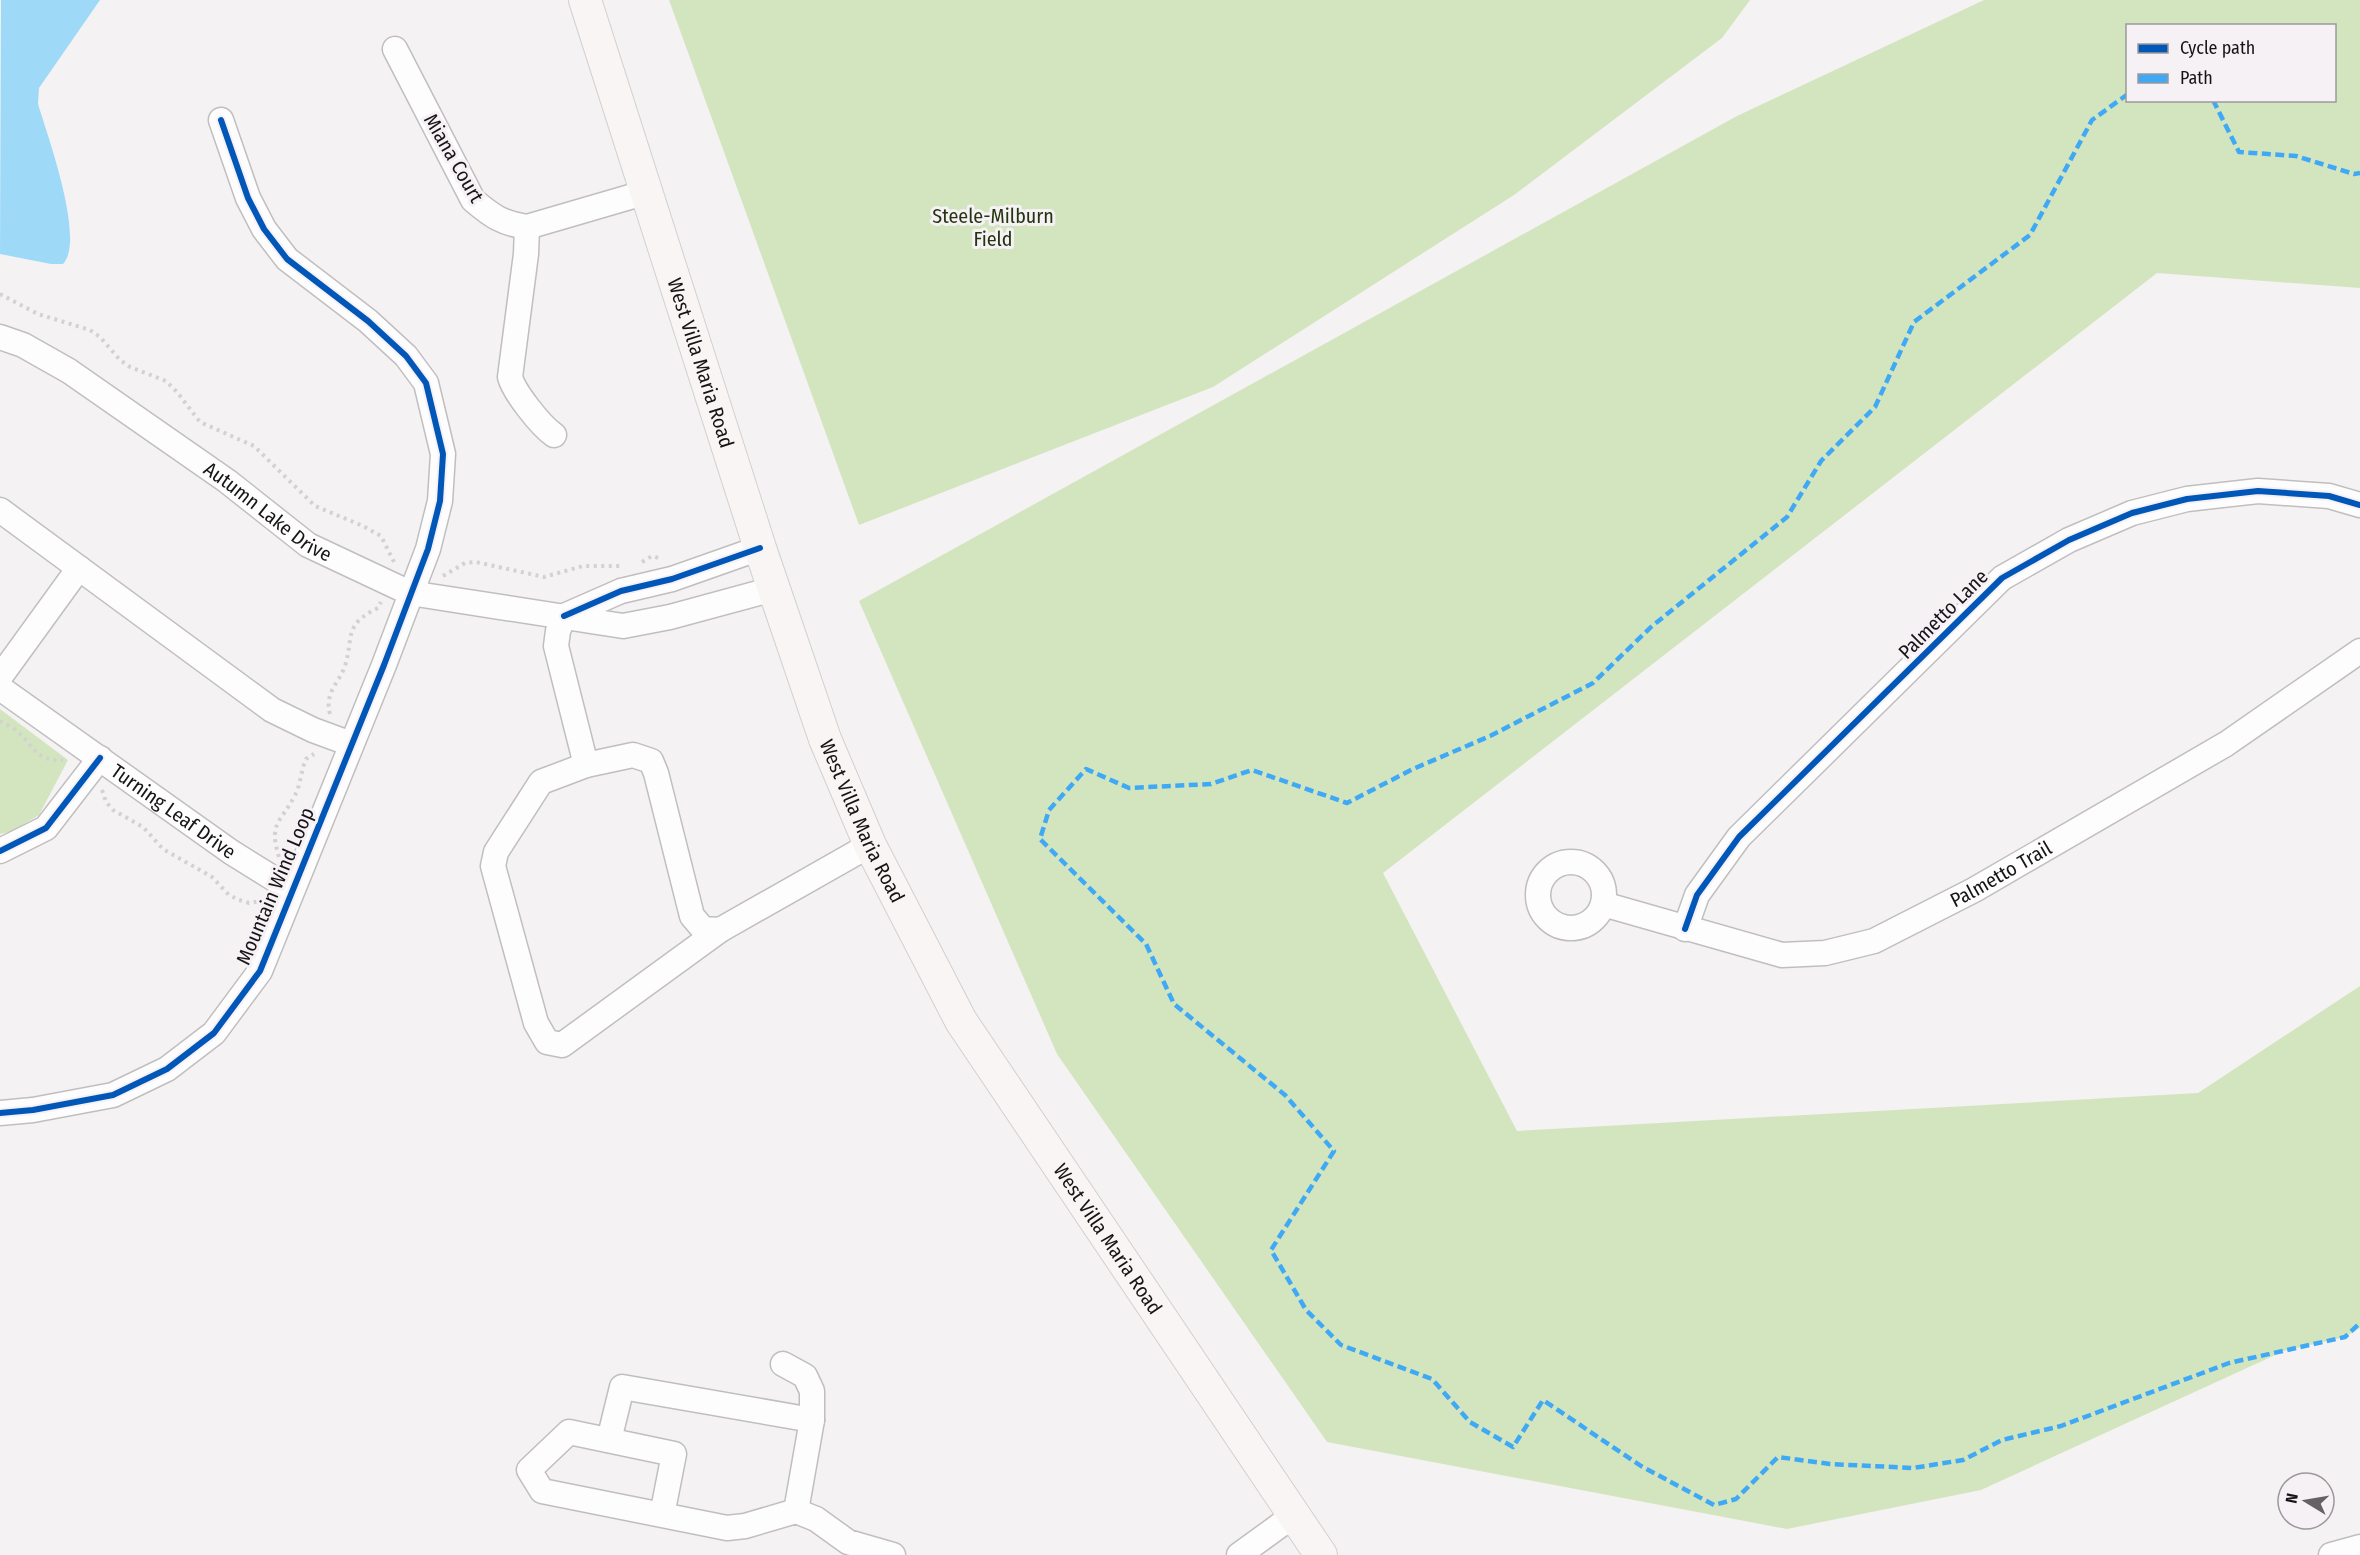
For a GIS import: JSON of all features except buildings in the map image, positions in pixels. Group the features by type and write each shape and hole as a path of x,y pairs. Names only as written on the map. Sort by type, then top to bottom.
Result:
{"main road":[{"name":"West Villa Maria Road","path":"585,0 773,589 825,739 870,845 961,1021 1319,1554"}],"street":[{"name":"Miana Court","path":"394,49 473,200 493,217 508,224 527,227"},
{"name":"Mountain Wind Loop","path":"0,1113 33,1110 113,1095 167,1069 214,1034 260,971 284,885 340,740 384,665 428,549 440,501 443,454 426,383 406,356 368,321 287,259 264,229 248,198 221,120"},
{"path":"554,435 542,426 516,391 510,377 526,254 527,227 647,192"},
{"name":"Autumn Lake Drive","path":"0,337 23,345 69,371 227,481 308,545 388,583 415,582 564,616 623,626 670,617 773,589"},
{"name":"Palmetto Lane","path":"1685,929 1697,895 1739,837 2002,578 2069,540 2132,513 2187,499 2258,491 2329,496 2360,505"},
{"path":"0,510 272,710 340,740"},
{"path":"586,765 556,646 558,631 564,616 621,591 672,579 760,548"},
{"path":"0,677 79,568"},
{"name":"Palmetto Trail","path":"1604,904 1782,955 1825,953 1874,941 1974,890 2226,744 2360,651"},
{"name":"Turning Leaf Drive","path":"0,688 94,766 284,885"},
{"path":"720,930 703,928 692,916 656,772 651,761 633,755 586,765 541,782 496,852 494,866 536,1023 546,1042 562,1046 720,930 870,845"},
{"path":"0,851 46,828 94,766"},
{"path":"783,1364 804,1376 812,1391 812,1420 796,1511"},
{"path":"609,1440 622,1387 812,1420"},
{"path":"662,1515 674,1454 569,1432 529,1470 542,1491 662,1515 727,1528 745,1526 796,1511 816,1519 848,1542 893,1555"},
{"path":"1239,1555 1294,1515"},
{"path":"2331,1555 2360,1547"}],"path":[{"path":"0,294 38,314 90,330 130,367 166,381 200,422 254,446 315,506 381,536 395,563 415,582 440,577 465,562 476,562 544,577 583,566 633,566 652,556 663,560 672,579"},
{"path":"0,722 16,730 39,756 94,766 106,802 113,810 143,827 163,849 212,877 229,895 249,903 268,900 284,885 274,841 275,828 296,794 306,759 340,740 328,709 328,698 345,667 348,640 360,619 378,608 388,583"}],"green space":[{"name":"Steele-Milburn Field","path":"669,0 1750,0 1722,38 1514,195 1213,387 859,525"},
{"path":"1984,0 2360,0 2360,288 2157,273 1383,873 1517,1131 2198,1093 2360,986 2360,1328 2345,1337 2284,1351 1981,1490 1787,1529 1327,1442 1057,1054 859,601 1737,116"},
{"path":"0,709 68,760 39,815 12,831 0,834"}],"water":[{"path":"1,0 100,0 39,88 38,104 56,161 68,211 69,251 63,264 51,264 0,254"}],"marked path":[{"path":"2126,95 2092,120 2030,235 1914,322 1875,407 1821,461 1787,517 1651,627 1593,683 1490,736 1413,769 1347,803 1252,770 1211,784 1129,788 1086,769 1049,810 1040,839 1146,944 1174,1004 1285,1095 1334,1151 1271,1250 1306,1310 1341,1345 1432,1379 1470,1422 1513,1447 1543,1400 1641,1466 1714,1505 1736,1499 1778,1457 1830,1464 1913,1468 1963,1460 2002,1440 2061,1426 2229,1363 2345,1337 2360,1323"},
{"path":"2214,102 2239,152 2296,156 2354,174 2360,173"}],"cycle path":[{"path":"0,1113 33,1110 113,1095 167,1069 214,1033 260,971 384,665 428,549 440,501 443,454 426,383 406,356 368,321 287,259 264,229 248,198 221,120"},
{"path":"1685,929 1697,895 1739,837 2002,578 2069,540 2132,513 2187,499 2258,491 2329,496 2360,505"},
{"path":"564,616 621,591 672,579 760,548"},
{"path":"0,851 46,828 100,758"}]}
